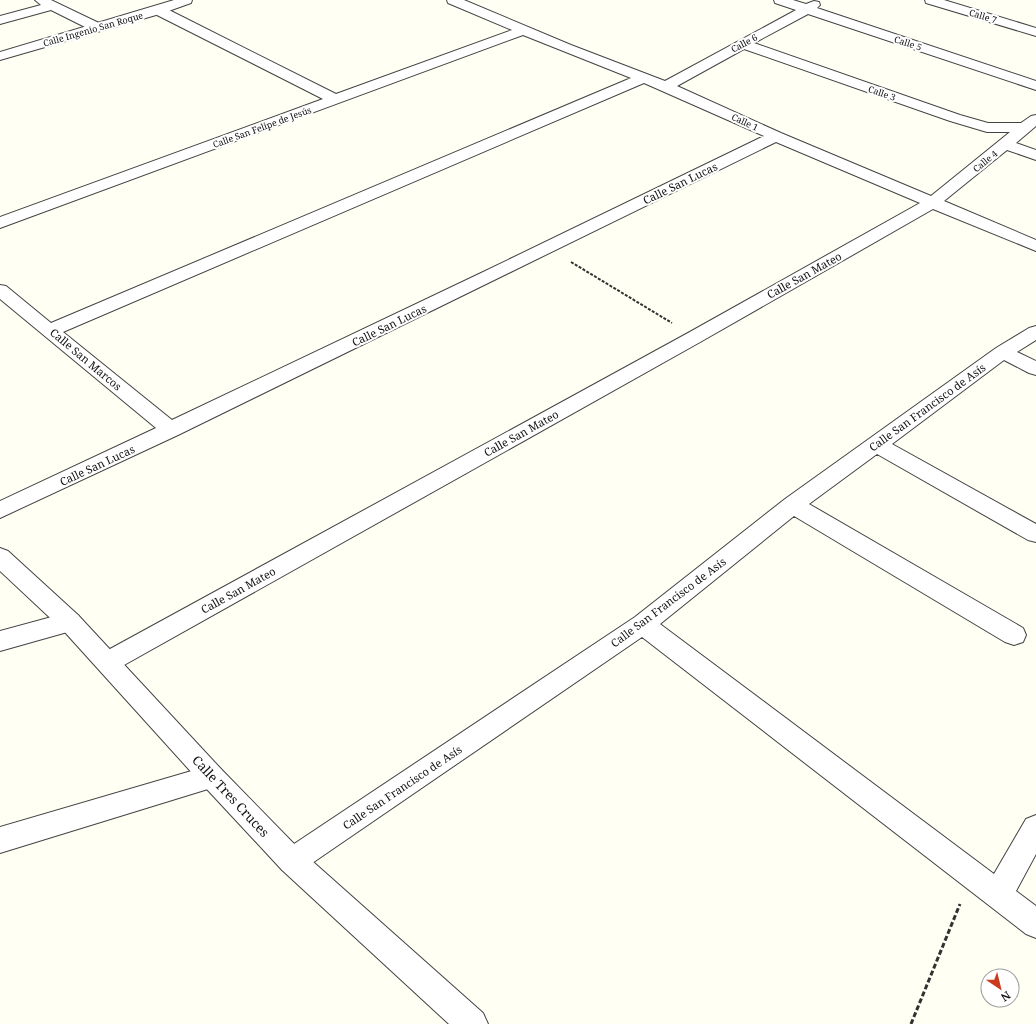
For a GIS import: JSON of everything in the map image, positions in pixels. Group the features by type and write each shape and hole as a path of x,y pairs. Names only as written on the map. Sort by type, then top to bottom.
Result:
{"street":[{"name":"Calle Ingenio San Roque","path":"0,56 158,10 186,0"},
{"name":"Calle 1","path":"453,0 523,30 642,78 666,86 776,136 1036,246"},
{"name":"Calle 5","path":"780,0 1035,84"},
{"name":"Calle 6","path":"666,86 822,0"},
{"name":"Calle 7","path":"931,0 1036,32"},
{"path":"0,20 47,3 96,28"},
{"path":"158,10 336,100"},
{"name":"Calle San Felipe de Jesús","path":"0,223 523,30"},
{"name":"Calle 3","path":"742,44 955,118 987,127 1031,124"},
{"path":"50,330 642,78"},
{"name":"Calle 4","path":"933,202 1031,124"},
{"name":"Calle San Lucas","path":"0,510 171,430 549,248 776,136"},
{"path":"1006,144 1036,155"},
{"name":"Calle San Mateo","path":"108,662 695,337 933,202"},
{"name":"Calle San Marcos","path":"0,290 171,430"},
{"name":"Calle San Francisco de Asís","path":"292,861 643,624 792,505 1003,352 1036,332"},
{"path":"1003,352 1036,368"},
{"path":"876,444 1036,534"},
{"path":"792,505 1014,635"},
{"name":"Calle Tres Cruces","path":"0,557 70,622 212,777 292,861 472,1024"},
{"path":"0,640 70,622"},
{"path":"643,624 1036,924"},
{"path":"0,840 212,777"},
{"path":"998,894 1036,828"}],"path":[{"path":"549,248 695,337"},
{"path":"911,1024 972,876"}]}
